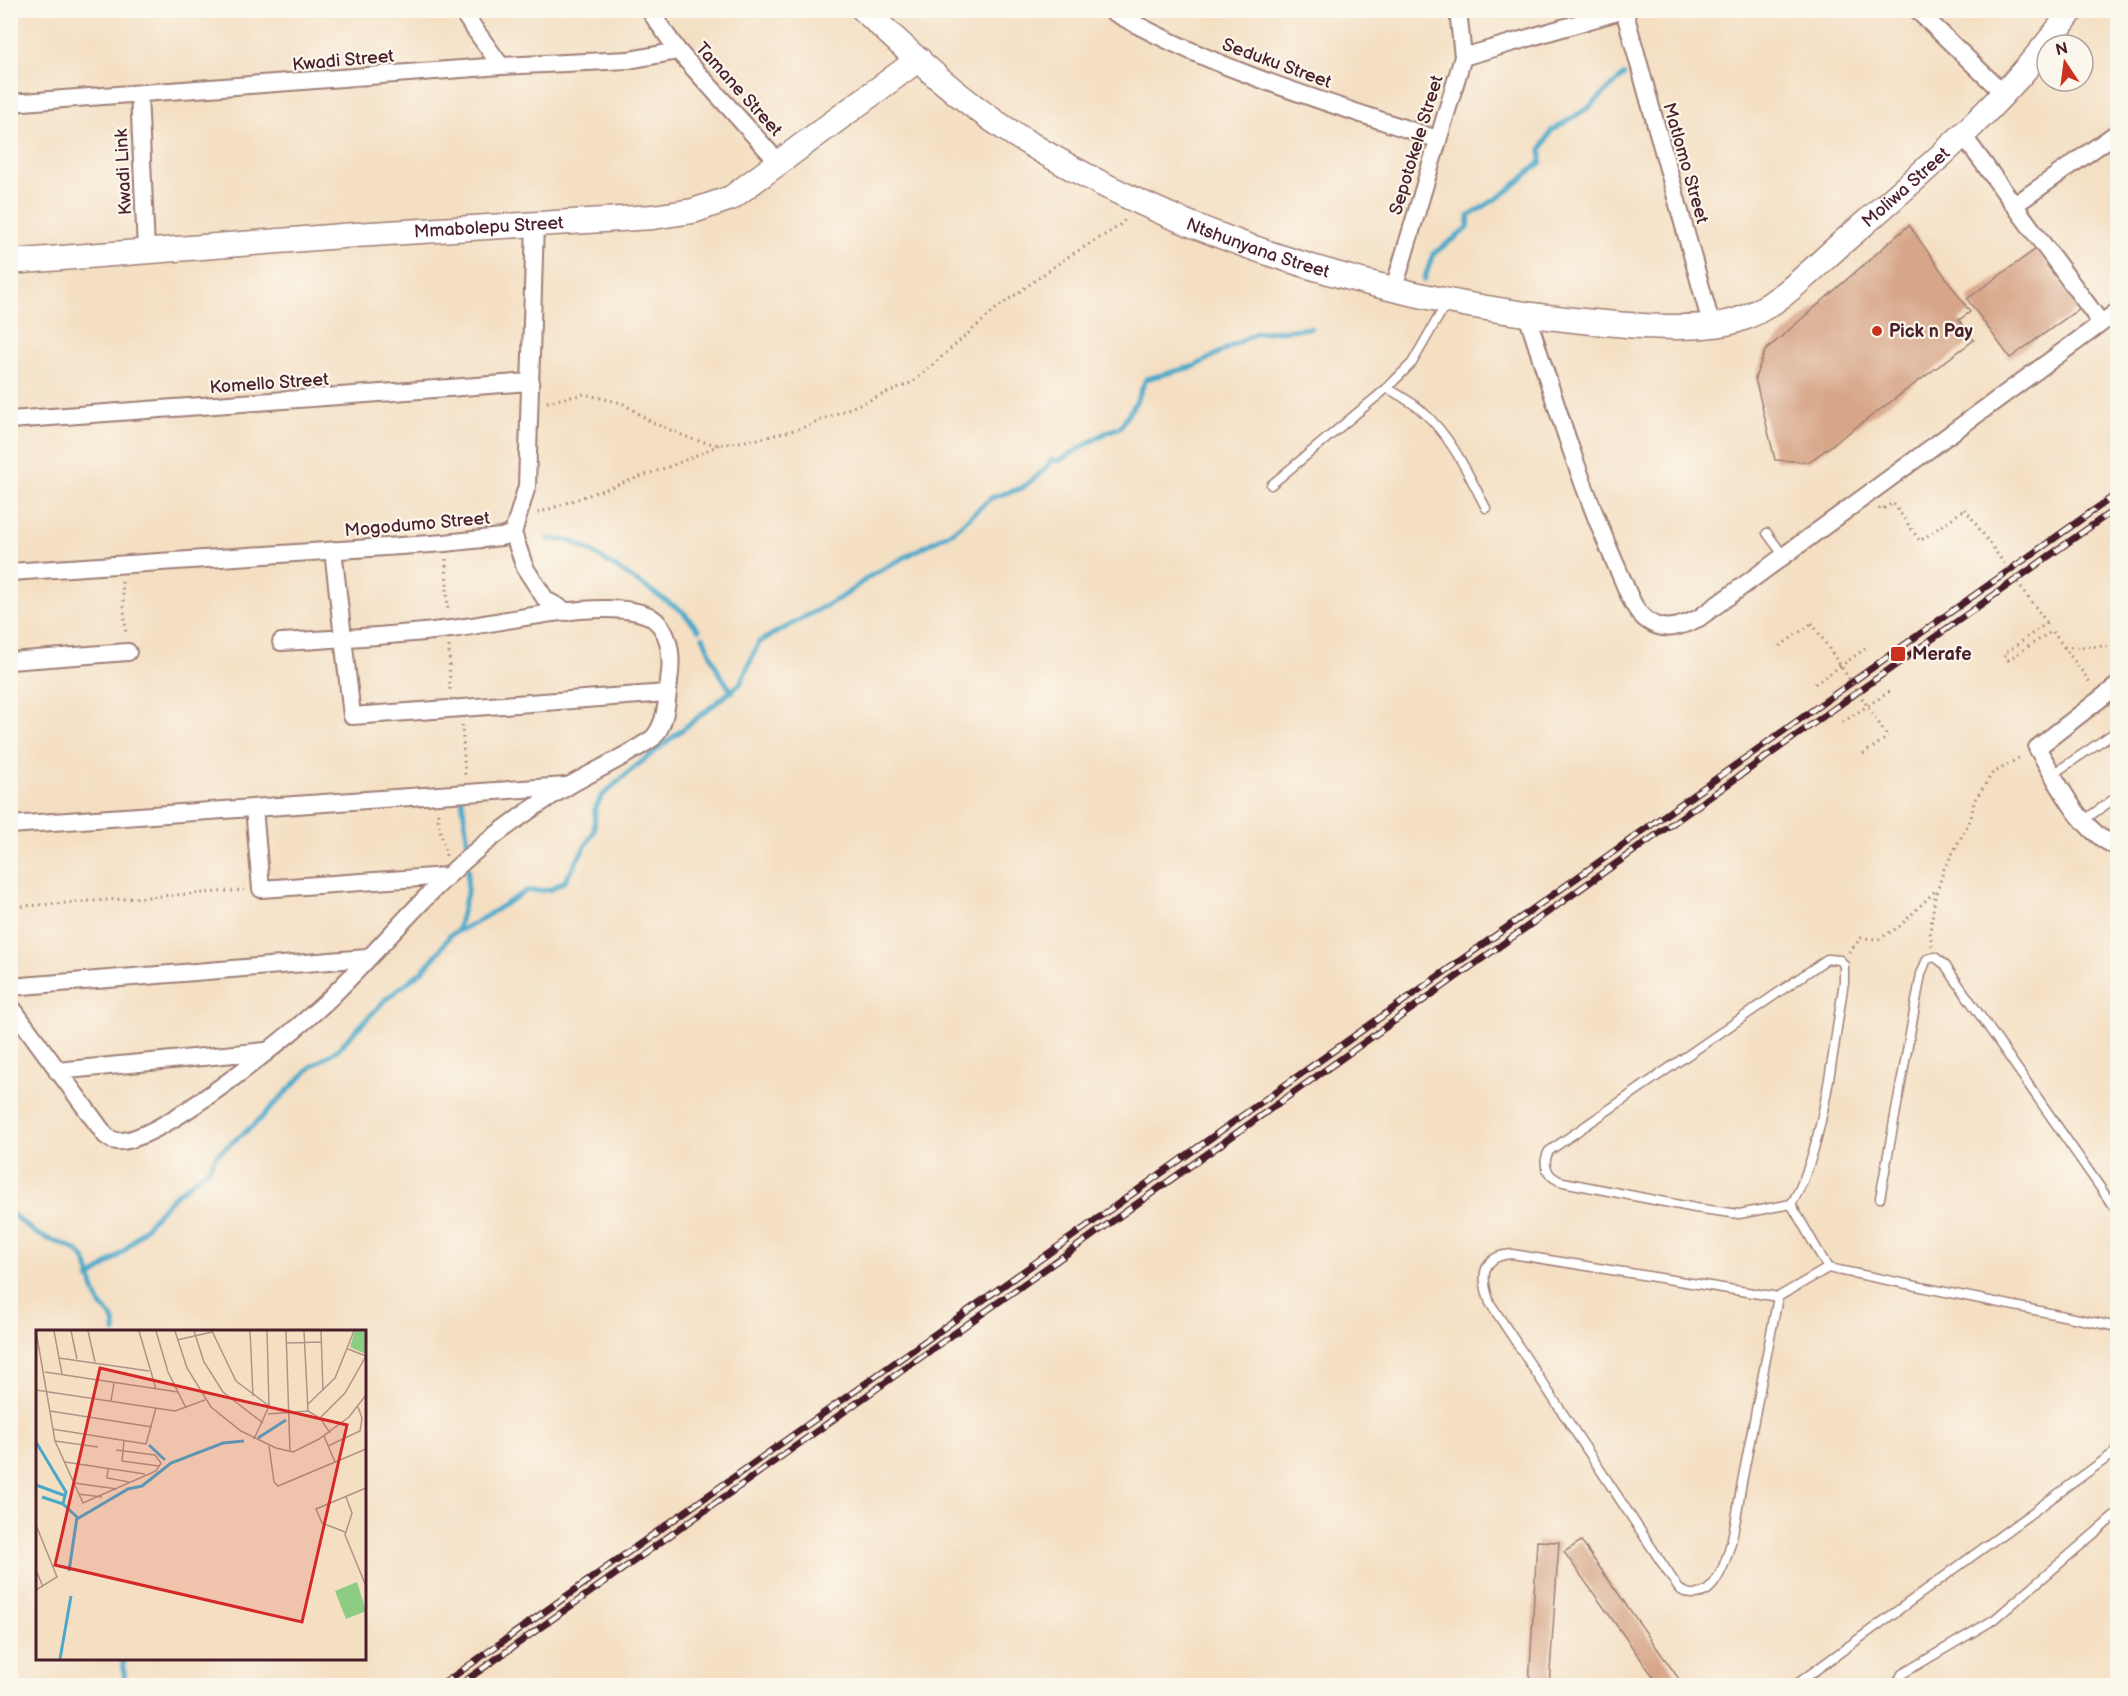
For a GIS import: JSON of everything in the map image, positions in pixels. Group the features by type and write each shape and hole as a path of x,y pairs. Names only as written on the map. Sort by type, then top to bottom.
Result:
{"street":[{"path":"461,10 501,66"},
{"name":"Tamane Street","path":"649,10 678,51 780,164"},
{"name":"Ntshunyana Street","path":"864,10 980,111 1012,133 1143,202 1198,226 1270,252 1448,302 1527,315 1638,325 1712,327"},
{"name":"Seduku Street","path":"1110,10 1149,32 1235,70 1437,139"},
{"name":"Sepotokele Street","path":"1394,288 1462,57 1458,10"},
{"path":"1917,10 2002,92"},
{"name":"Moliwa Street","path":"1712,327 1738,320 1773,301 1929,167 2002,92 2072,10"},
{"path":"1462,57 1624,11"},
{"name":"Matlomo Street","path":"1624,11 1712,327"},
{"name":"Kwadi Street","path":"10,103 501,66 629,60 678,51"},
{"name":"Mmabolepu Street","path":"10,262 146,250 653,217 693,212 731,198 919,59"},
{"name":"Kwadi Link","path":"139,93 146,250"},
{"path":"2016,204 2118,132"},
{"path":"1962,134 2016,204 2100,323"},
{"path":"535,223 527,486 516,526 525,568 546,600 568,612"},
{"path":"1527,315 1584,485 1622,577 1636,608 1647,621 1662,628 1680,627 1699,618 2118,311"},
{"name":"Komello Street","path":"10,420 530,382"},
{"name":"Mogodumo Street","path":"10,572 445,543 501,537 516,526"},
{"path":"333,550 352,716 667,693"},
{"path":"10,1005 96,1126 112,1140 125,1141 162,1126 204,1099 329,998 447,876 526,812 653,738 663,723 671,661 669,644 664,631 651,617 640,613 611,610 568,612 449,629 281,642"},
{"path":"10,661 128,652"},
{"path":"2118,685 2037,748 2084,820 2097,834 2118,847"},
{"path":"10,825 570,785"},
{"path":"254,808 261,889 447,876"},
{"path":"10,987 367,958"},
{"path":"57,1071 266,1051"}],"lane":[{"path":"1271,485 1387,388 1412,363 1448,302"},
{"path":"1387,388 1421,410 1438,427 1456,452 1486,508"},
{"path":"1767,533 1783,555"},
{"path":"2053,774 2118,730"},
{"path":"2084,820 2118,796"},
{"path":"1880,1198 1921,974 1927,959 1935,957 1945,965 2118,1213"},
{"path":"1827,959 1840,960 1844,965 1844,982 1816,1140 1803,1183 1791,1204 1739,1214 1599,1190 1556,1180 1547,1171 1545,1157 1549,1151 1827,959"},
{"path":"1791,1204 1828,1268"},
{"path":"1778,1297 1733,1530 1721,1571 1707,1591 1697,1595 1688,1595 1679,1589 1490,1303 1484,1287 1484,1274 1490,1260 1499,1255 1512,1254 1778,1297 1828,1268 2118,1327"},
{"path":"1794,1686 2118,1450"},
{"path":"1896,1686 1902,1674 1995,1619 2118,1513"}],"path":[{"path":"516,526 720,445 759,439 802,428 913,382 997,308 1066,258 1116,228 1143,202"},
{"path":"529,406 584,394 622,403 653,423 694,440 720,445"},
{"path":"1893,503 1920,541 1965,509 2047,623 2004,654 2008,660 2052,631 2101,696"},
{"path":"445,543 450,691 462,724 466,792"},
{"path":"121,564 128,652"},
{"path":"1780,646 1812,623 1888,737 1863,754"},
{"path":"2064,647 2118,646"},
{"path":"1815,684 1866,648"},
{"path":"1843,722 1892,690"},
{"path":"1935,957 1930,931 1938,887 1944,869 1971,819 1974,801 1992,774 2037,748"},
{"path":"441,795 437,822 445,843 447,876"},
{"path":"1840,960 1861,938 1879,939 1900,926 1938,887"},
{"path":"10,907 261,889"}],"building":[{"path":"1909,225 1970,312 1959,320 1974,340 1809,462 1775,460 1755,378 1765,351"},
{"path":"2036,249 2080,308 2010,358 1967,299"},
{"path":"1537,1541 1559,1542 1549,1686 1529,1686"},
{"path":"1581,1541 1684,1686 1660,1686 1564,1552"}],"waterway":[{"path":"1424,280 1433,254 1468,228 1469,216 1505,193 1541,162 1541,150 1551,131 1588,108 1624,75"},
{"path":"89,1279 124,1251 172,1198 210,1167 216,1155 254,1125 311,1067 337,1050 386,999 421,972 450,935 475,923 526,891 550,890 565,881 594,831 595,808 602,796 740,684 759,642 845,595 870,576 955,530 991,498 1022,488 1044,470 1052,460 1059,461 1105,433 1120,427 1136,402 1146,379 1195,366 1256,333 1311,328"},
{"path":"547,539 571,541 592,552 682,611 699,630"},
{"path":"703,637 718,671 732,692"},
{"path":"462,799 468,844"},
{"path":"457,932 467,893 468,869"},
{"path":"10,1213 36,1233 81,1254 87,1264 98,1300 112,1318 115,1330"},
{"path":"123,1660 125,1686"}],"railway":[{"path":"440,1686 2118,493"},
{"path":"458,1686 2118,507"}],"place":[{"name":"Pick n Pay","path":"1877,331"},
{"name":"Merafe","path":"1898,654"}]}
